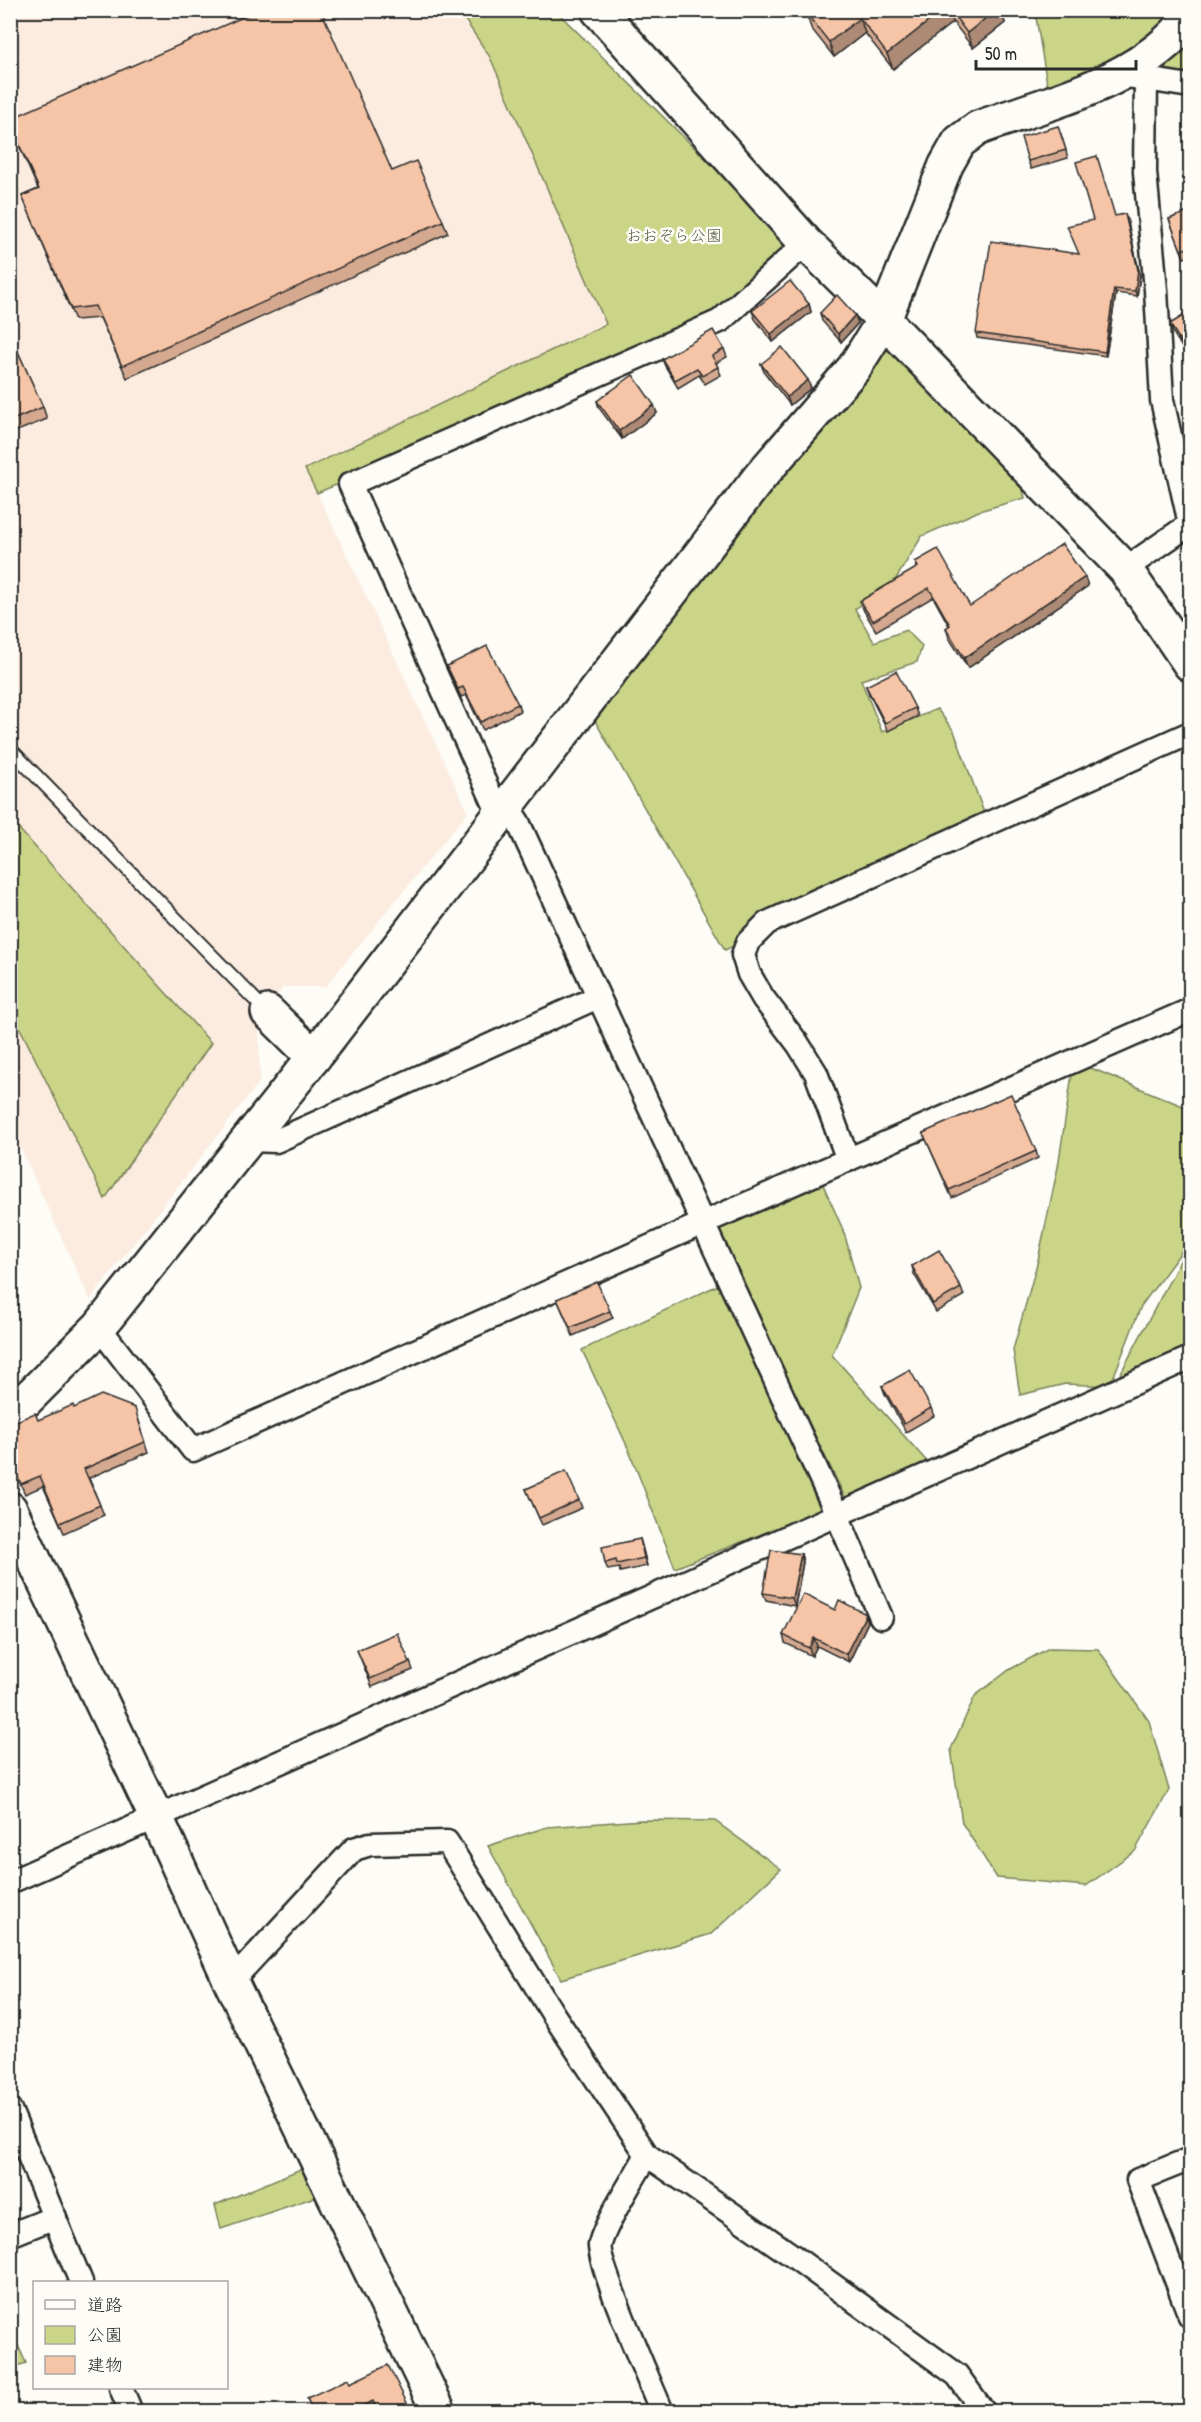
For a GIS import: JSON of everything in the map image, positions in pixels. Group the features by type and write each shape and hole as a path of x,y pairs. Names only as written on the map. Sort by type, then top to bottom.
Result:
{"street":[{"path":"598,10 806,243 884,320 1125,569 1191,664"},
{"path":"10,1411 27,1400 99,1327 314,1057 759,478 854,368 884,320 946,165 959,142 978,128 1133,77 1191,17"},
{"path":"1133,77 1191,86"},
{"path":"1125,569 1190,524 1162,400 1156,290 1133,77"},
{"path":"806,243 720,321 350,484 503,809 518,822 838,1516 881,1617"},
{"path":"848,1160 816,1073 798,1044 763,998 749,974 743,955 748,942 767,923 1191,733"},
{"path":"248,1140 276,1141 598,997"},
{"path":"99,1327 193,1450 703,1223 1191,1010"},
{"path":"268,1012 314,1057"},
{"path":"10,1882 157,1819 1191,1358"},
{"path":"10,1509 157,1819 231,1982 439,2412"},
{"path":"231,1982 354,1849 370,1844 447,1842 553,2014 647,2155 957,2375 984,2412"},
{"path":"10,2110 56,2217 80,2281"},
{"path":"647,2155 599,2246 606,2272 662,2412"},
{"path":"1191,2159 1138,2180 1191,2316"},
{"path":"10,2235 56,2217"},
{"path":"121,2389 131,2412"}],"lane":[{"path":"10,749 268,1012"}],"shaded area":[{"path":"10,11 470,11 606,324 306,469 468,812 325,987 283,987 259,1029 260,1081 90,1300 11,1127"}],"green space":[{"path":"1190,10 1050,102 1035,11"},
{"name":"おおぞら公園","path":"459,11 556,11 791,243 706,327 317,493 305,469 606,324 490,57"},
{"path":"1190,29 1190,83 1155,73"},
{"path":"871,340 937,375 946,412 1014,454 1025,498 979,511 922,536 894,582 855,609 874,642 906,630 922,646 917,662 861,680 882,732 937,709 954,731 991,832 940,845 725,950 585,703"},
{"path":"11,820 211,1043 105,1199 11,1010"},
{"path":"1074,1061 1190,1109 1190,1240 1141,1306 1110,1386 1065,1384 1020,1395 1013,1350 1038,1260 1058,1167"},
{"path":"818,1173 844,1232 859,1288 832,1355 930,1465 845,1497 714,1228"},
{"path":"1190,1242 1190,1351 1115,1384"},
{"path":"718,1285 823,1510 675,1568 628,1448 582,1350"},
{"path":"1049,1648 1098,1649 1149,1721 1169,1790 1135,1851 1086,1886 997,1878 962,1823 951,1749 975,1696 1009,1670"},
{"path":"642,1820 715,1821 781,1869 711,1934 561,1979 488,1846 547,1827"},
{"path":"303,2168 315,2197 221,2229 215,2205"},
{"path":"10,2328 26,2363 11,2368 10,2368"}],"building":[{"path":"259,10 321,10 392,171 416,161 443,221 122,366 95,306 71,309 22,196 39,189 10,124 10,119"},
{"path":"809,10 943,10 887,54 860,18 829,42 806,13"},
{"path":"950,10 996,10 967,33"},
{"path":"1058,126 1066,150 1028,161 1021,137"},
{"path":"1097,156 1115,216 1125,214 1138,270 1135,291 1114,289 1105,352 976,333 991,241 1079,254 1067,226 1093,220 1076,162"},
{"path":"1191,211 1191,247 1181,250 1169,219"},
{"path":"790,281 809,304 771,334 752,311"},
{"path":"837,295 855,315 838,334 820,313"},
{"path":"1191,311 1191,350 1187,352 1170,324"},
{"path":"713,330 724,349 712,356 718,367 702,376 697,368 675,380 662,359"},
{"path":"10,334 43,407 10,421"},
{"path":"782,347 808,380 787,397 761,364"},
{"path":"633,375 654,405 619,431 597,401"},
{"path":"1062,544 1085,577 964,658 946,628 950,625 929,588 873,621 860,601 918,567 915,562 938,549 970,606"},
{"path":"487,646 518,704 481,722 463,687 458,689 447,666"},
{"path":"896,671 915,708 885,723 866,686"},
{"path":"1011,1094 1036,1151 949,1190 923,1133"},
{"path":"939,1250 961,1288 933,1304 912,1266"},
{"path":"597,1282 610,1311 570,1328 557,1299"},
{"path":"910,1370 931,1408 904,1424 882,1386"},
{"path":"101,1395 135,1408 145,1442 84,1469 100,1505 60,1523 40,1476 21,1484 10,1459 10,1424 35,1413 38,1420 73,1405 74,1408"},
{"path":"566,1471 579,1500 539,1518 526,1489"},
{"path":"640,1539 644,1558 617,1564 616,1560 605,1563 602,1547"},
{"path":"771,1550 801,1554 792,1598 763,1593"},
{"path":"803,1594 835,1610 839,1600 866,1614 846,1654 814,1638 809,1648 783,1635"},
{"path":"397,1633 410,1662 370,1679 357,1650"},
{"path":"388,2365 408,2405 394,2412 378,2412 373,2401 349,2412 313,2412 307,2398 348,2379 350,2383"}]}
